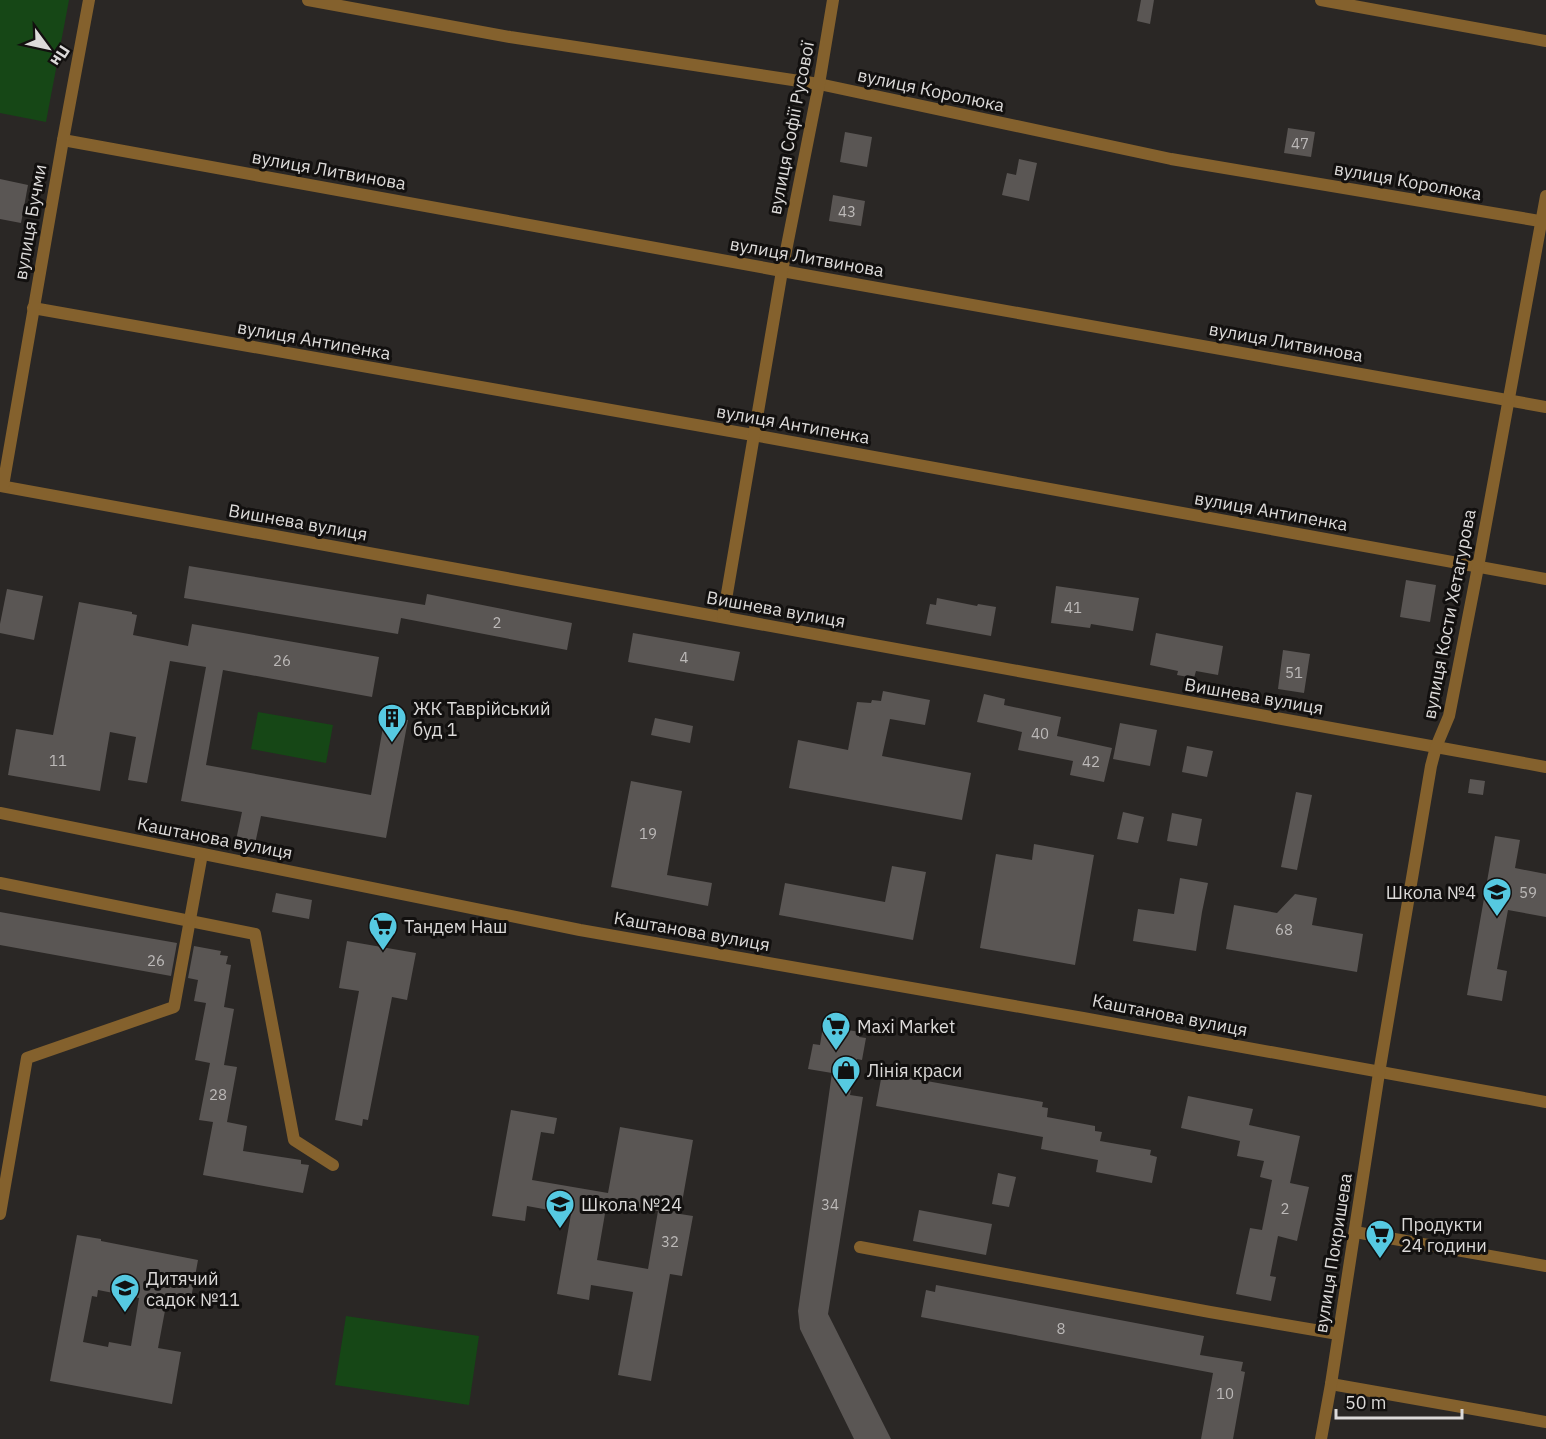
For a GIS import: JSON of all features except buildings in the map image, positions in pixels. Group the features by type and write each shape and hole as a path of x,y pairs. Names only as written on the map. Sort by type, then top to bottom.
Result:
{"street":[{"name":"вулиця Бучми","path":"1,486 88,0"},
{"name":"вулиця Королюка","path":"308,0 510,37 819,84 1171,159 1544,222"},
{"name":"вулиця Софії Русової","path":"723,618 782,271 833,0"},
{"path":"1321,0 1546,41"},
{"name":"вулиця Литвинова","path":"63,140 1546,407"},
{"name":"вулиця Кости Хетагурова","path":"1379,1072 1431,766 1449,716 1544,222 1546,196"},
{"name":"вулиця Антипенка","path":"33,308 753,435 1546,579"},
{"name":"Вишнева вулиця","path":"1,486 1546,767"},
{"name":"Каштанова вулиця","path":"0,813 580,930 1546,1102"},
{"path":"0,1214 27,1058 174,1007 202,854"},
{"path":"0,883 255,934 294,1140 333,1165"},
{"name":"вулиця Покришева","path":"1321,1439 1379,1072"},
{"path":"1355,1232 1546,1266"},
{"path":"860,1247 1338,1334"},
{"path":"1331,1384 1546,1422"}],"green space":[{"path":"0,0 69,0 46,122 0,113"},
{"path":"258,712 333,725 326,763 251,749"},
{"path":"346,1316 479,1336 469,1405 335,1385"}],"place":[{"name":"ЖК Таврійський буд 1","path":"392,744"},
{"name":"Школа №4","path":"1497,918"},
{"name":"Тандем Наш","path":"383,952"},
{"name":"Maxi Market","path":"836,1052"},
{"name":"Лінія краси","path":"846,1096"},
{"name":"Школа №24","path":"560,1230"},
{"name":"Продукти 24 години","path":"1380,1260"},
{"name":"Дитячий садок №11","path":"125,1314"}]}
